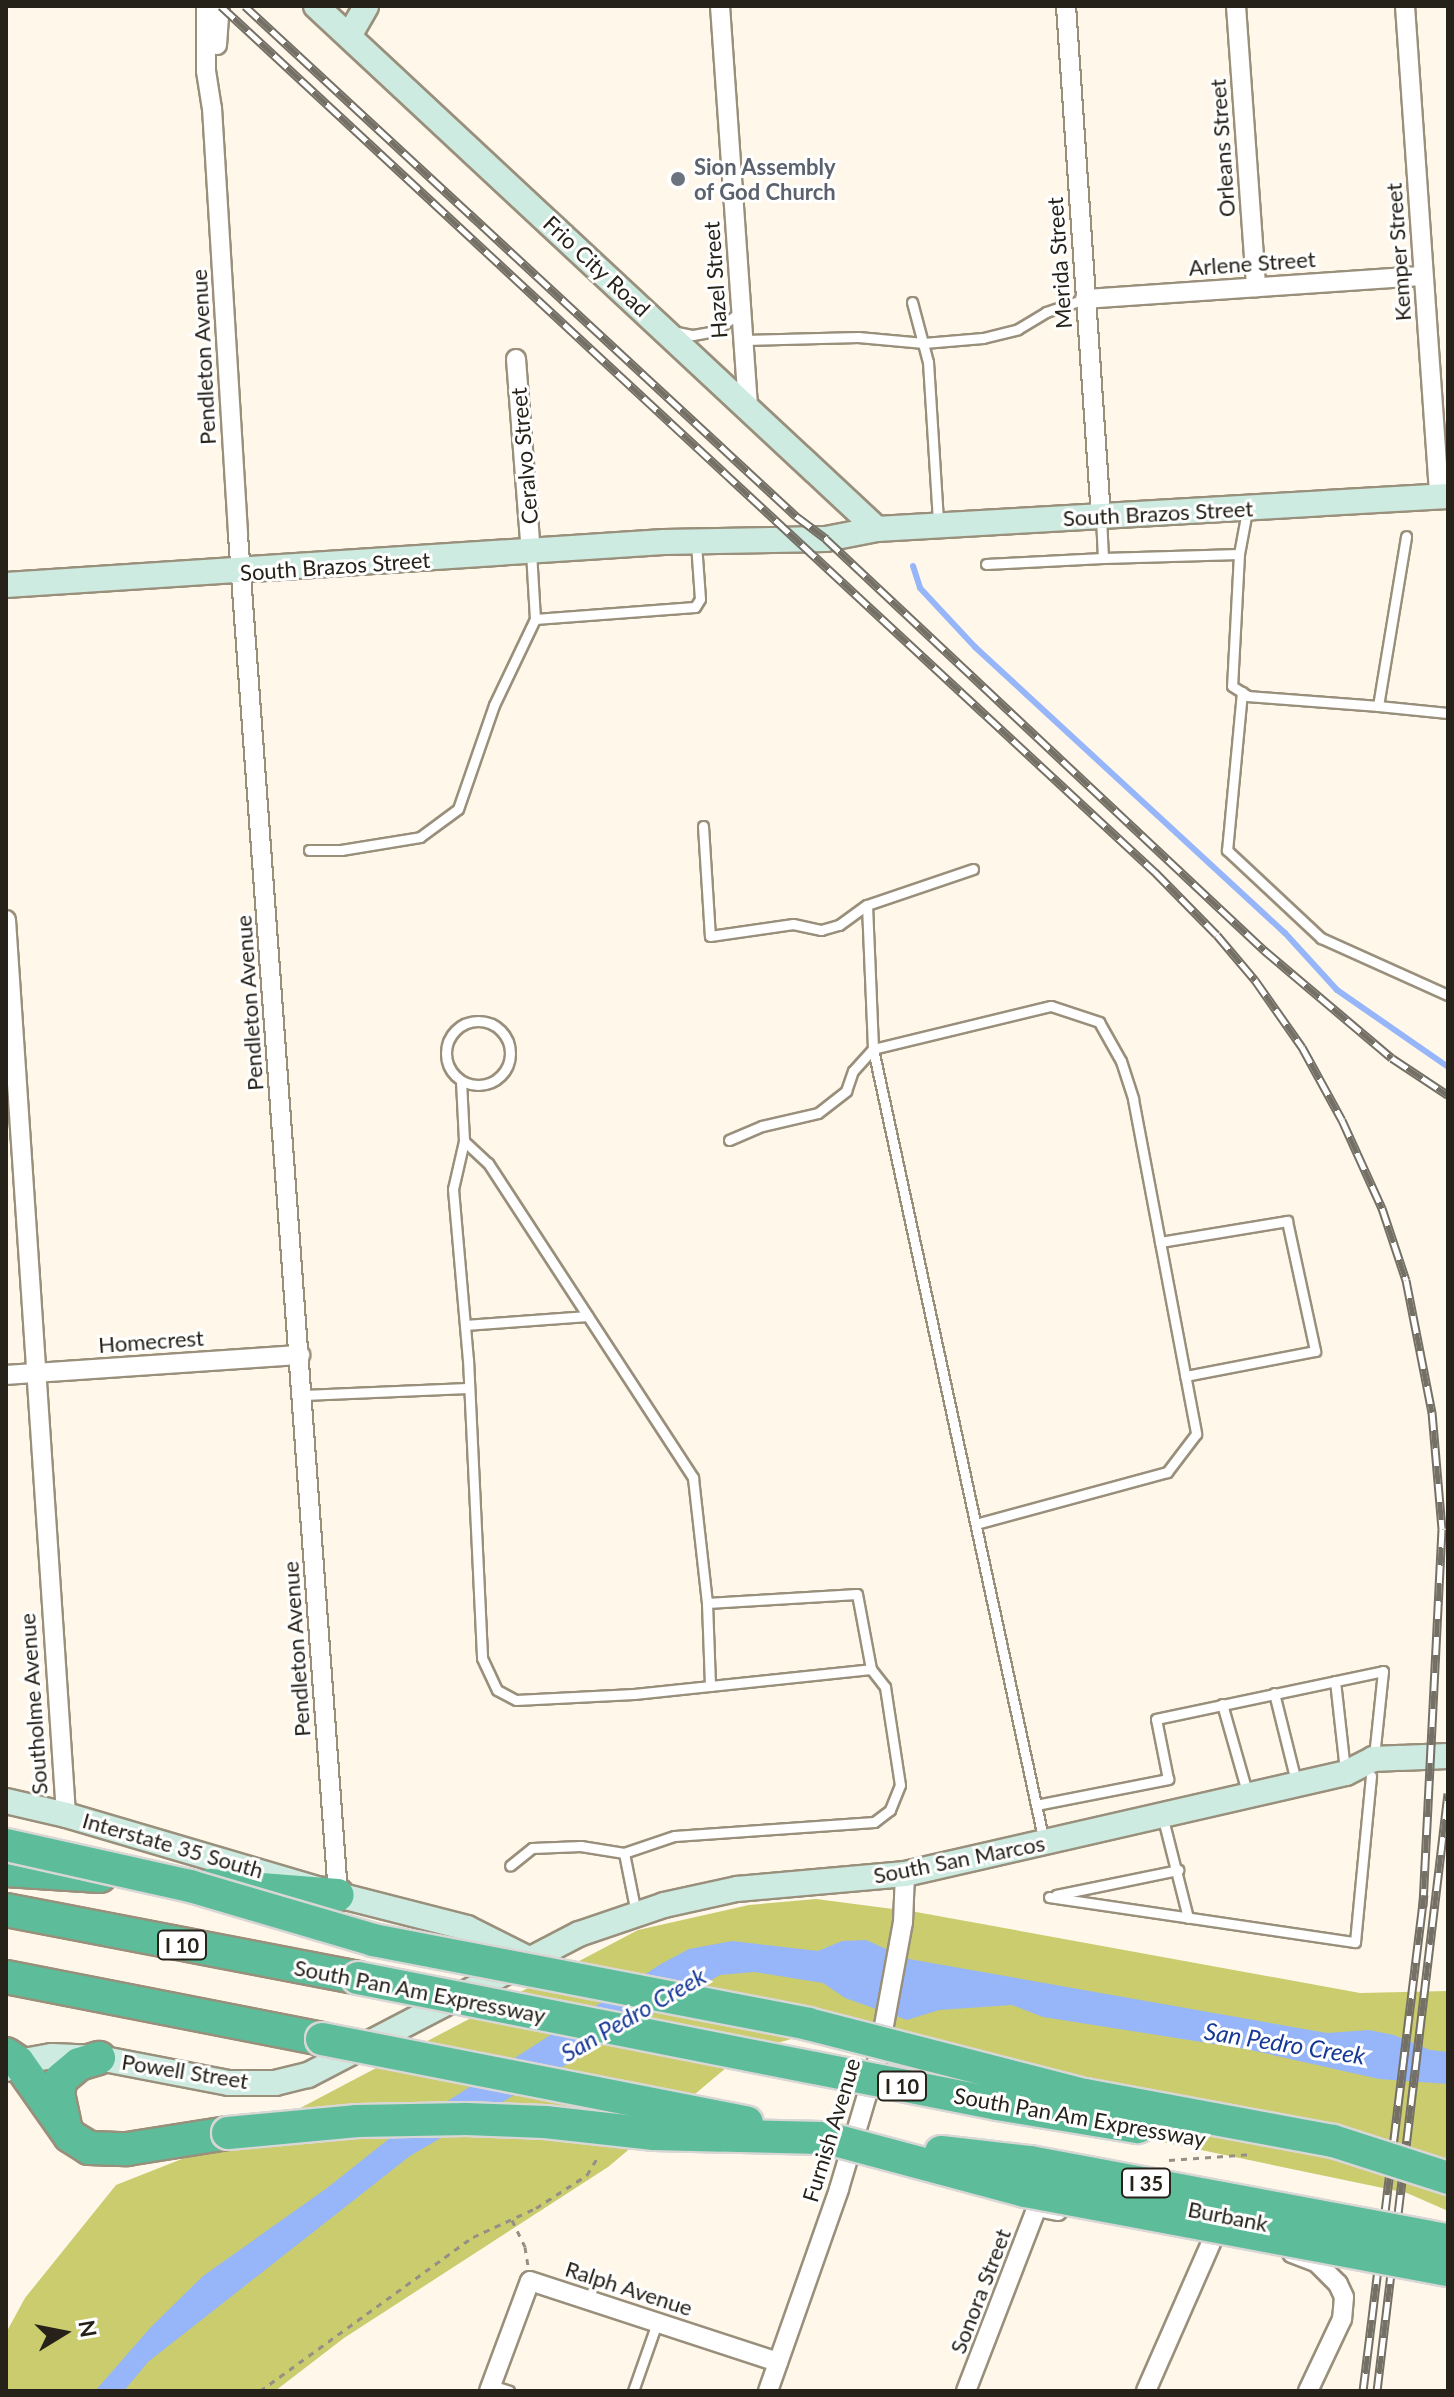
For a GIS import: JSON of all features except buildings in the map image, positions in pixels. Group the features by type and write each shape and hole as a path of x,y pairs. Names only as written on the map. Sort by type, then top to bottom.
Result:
{"highway":[{"path":"6,1845 190,1886 303,1923 373,1940 808,2024 1085,2095 1333,2141 1448,2178"},
{"path":"6,1870 338,1895"},
{"name":"South Pan Am Expressway","path":"6,1910 997,2104 1227,2141 1448,2185"},
{"path":"6,1977 831,2140 1025,2191 1448,2270"},
{"path":"70,2136 60,2114 58,2093 61,2079 79,2064 99,2058"},
{"path":"10,2062 70,2136"},
{"path":"6,2093 31,2105 89,2148 103,2151 228,2133 357,2121 466,2119 545,2122 654,2134 831,2140"},
{"name":"I 35","path":"831,2140 1030,2162 1448,2240"},
{"path":"1259,2235 1448,2282"}],"street":[{"name":"Pendleton Avenue","path":"206,6 206,71 212,108 242,572 338,1895"},
{"name":"Pendleton Avenue","path":"212,108 220,6"},
{"name":"Frio City Road","path":"316,6 877,529"},
{"path":"349,36 366,6"},
{"name":"Hazel Street","path":"720,6 748,406"},
{"name":"Merida Street","path":"1066,6 1101,517"},
{"name":"Orleans Street","path":"1236,6 1256,287"},
{"name":"Kemper Street","path":"1405,6 1423,276 1445,495"},
{"name":"Arlene Street","path":"1085,299 1423,276"},
{"name":"Ceralvo Street","path":"516,359 531,552"},
{"name":"South Brazos Street","path":"6,585 242,572 664,542 826,539 862,535 877,529 1445,495"},
{"name":"South Brazos Street","path":"664,542 704,530 850,520 877,529"},
{"name":"Southolme Avenue","path":"6,920 66,1815"},
{"name":"Homecrest","path":"6,1375 300,1355"},
{"name":"South San Marcos","path":"529,1959 579,1934 636,1913 737,1889 905,1874 1372,1767 1448,1756"},
{"name":"South San Marcos","path":"1372,1767 1448,1773"},
{"name":"Interstate 35 South","path":"6,1801 66,1815 338,1895 467,1928 529,1959"},
{"name":"Furnish Avenue","path":"768,2391 839,2189 878,2058 905,1901 905,1874"},
{"name":"Powell Street","path":"10,2062 52,2056 99,2058 229,2083 275,2083 308,2075 529,1959"},
{"name":"Burbank","path":"1037,2207 1214,2236 1303,2256 1316,2262 1338,2284 1344,2297 1342,2319 1308,2391"},
{"name":"Sonora Street","path":"966,2391 1037,2207"},
{"path":"1146,2391 1214,2236"},
{"name":"Ralph Avenue","path":"490,2388 530,2281 778,2362"}],"lane":[{"path":"744,340 858,337 924,343 983,338 1006,332 1046,312 1085,299"},
{"path":"912,302 928,362 938,526"},
{"path":"667,331 693,335 715,331 741,310"},
{"path":"1248,508 1239,554 1232,686 1248,696 1448,713"},
{"path":"1101,517 1103,558"},
{"path":"1378,706 1406,536"},
{"path":"535,619 695,607 700,599 696,543"},
{"path":"309,850 341,850 420,837 458,809 494,705 535,619 531,552"},
{"path":"986,564 1239,554"},
{"path":"1242,692 1227,850 1321,938 1448,995"},
{"path":"703,826 710,936 793,924 821,930 839,925 867,905 973,869"},
{"path":"867,905 873,1049 1044,1842"},
{"path":"729,1140 762,1126 818,1113 846,1091 853,1071 873,1049 1051,1006 1099,1022 1121,1061 1133,1099 1196,1434 1167,1472 976,1524"},
{"path":"461,1081 470,1085 491,1084 506,1070 510,1050 502,1031 494,1025 472,1021 453,1032 445,1053 452,1074 461,1081 464,1141 453,1189 469,1388 482,1658 497,1690 516,1700 710,1686 871,1669"},
{"path":"464,1141 488,1163 693,1478 707,1603 710,1686"},
{"path":"1160,1242 1287,1221 1315,1351 1185,1376"},
{"path":"465,1325 588,1316"},
{"path":"302,1395 469,1388"},
{"path":"510,1866 532,1848 581,1846 624,1853 674,1836 874,1822 890,1810 900,1785 885,1687 871,1669 857,1594 707,1603"},
{"path":"1036,1805 1168,1779 1156,1719 1383,1671 1355,1942 1049,1897 1178,1870"},
{"path":"1335,1681 1346,1773"},
{"path":"1274,1693 1296,1785"},
{"path":"1222,1704 1248,1796"},
{"path":"1162,1815 1188,1918"},
{"path":"624,1853 636,1913"},
{"path":"633,2391 657,2323"},
{"path":"490,2388 509,2391"}],"path":[{"path":"512,2220 525,2247 530,2281"}],"shaded area":[{"path":"816,1899 916,1912 1360,1993 1448,1991 1448,2211 1407,2193 1105,2130 929,2066 795,2038 745,2052 608,2167 344,2338 275,2391 6,2391 6,2333 25,2298 116,2185 268,2125 638,1930 749,1905"}],"water":[{"name":"San Pedro Creek","path":"866,1940 909,1959 1327,2033 1369,2030 1394,2035 1430,2050 1448,2052 1448,2084 1379,2079 1246,2049 1043,2017 1012,2005 939,2010 907,2020 845,1998 823,1983 754,1972 720,1975 410,2156 148,2362 124,2391 95,2391 151,2327 203,2276 327,2188 390,2138 661,1964 689,1949 732,1941 818,1951 842,1941"}],"waterway":[{"path":"913,566 920,588 975,647 1285,933 1337,990 1448,1067"}],"railway":[{"path":"221,6 1155,872 1217,935 1255,980 1302,1047 1342,1120 1382,1208 1406,1280 1432,1412 1442,1529 1423,1907"},
{"path":"245,6 796,516 826,539 1264,950 1392,1058 1448,1095"},
{"path":"1377,2391 1448,1793"},
{"path":"1363,2391 1424,1895"}],"place":[{"name":"Sion Assembly of God Church","path":"678,179"}]}
